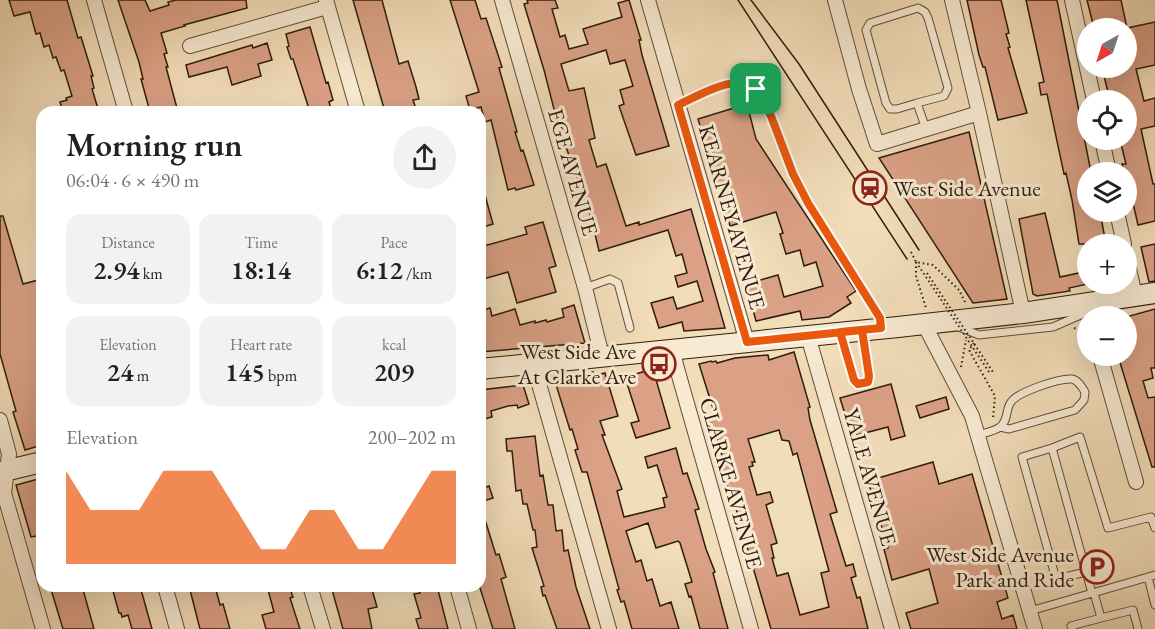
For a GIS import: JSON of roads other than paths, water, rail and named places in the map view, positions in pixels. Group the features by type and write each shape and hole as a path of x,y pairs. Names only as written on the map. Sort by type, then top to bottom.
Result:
{"main road":[{"path":"1102,306 1126,298 1155,293"},
{"path":"486,368 871,329 925,317 945,321 1023,313 1077,311"},
{"path":"3,471 36,463"}],"street":[{"path":"94,0 124,106"},
{"name":"EGE AVENUE","path":"502,0 585,288 602,356"},
{"name":"KEARNEY AVENUE","path":"648,0 747,342"},
{"path":"835,0 859,89 877,144 979,113"},
{"path":"952,0 1023,313"},
{"path":"1072,0 1092,90"},
{"path":"190,46 326,4 356,106"},
{"path":"925,317 972,416 1035,629"},
{"name":"YALE AVENUE","path":"808,336 892,629"},
{"name":"CLARKE AVENUE","path":"673,349 752,629"},
{"path":"533,363 609,629"},
{"path":"1103,366 1136,482"},
{"path":"0,420 9,454 3,471 4,509 43,629"},
{"path":"167,592 177,629"},
{"path":"312,592 323,629"},
{"path":"459,592 469,629"}],"lane":[{"path":"918,8 925,12 928,18 948,88 944,96 917,103 890,109 886,103 866,30 870,23 918,8"},
{"path":"678,105 734,82 756,89 771,116 793,174 803,193 879,316 871,329 868,382 858,384 854,380 840,332"},
{"path":"917,103 926,129"},
{"path":"585,288 610,279 618,283 630,328"},
{"path":"968,318 979,335 1053,327 1077,316"},
{"path":"978,435 1000,427 1006,420 1010,404 1018,395 1071,379 1077,381 1085,392 1084,400 1075,410 1009,429 1000,427"},
{"path":"1086,572 1056,579 1023,457 1080,437 1108,528 1152,517 1155,528"},
{"path":"1052,447 1101,618"},
{"path":"1030,611 1151,576 1155,604"},
{"path":"1072,629 1071,626 1133,610 1138,629"}],"tram line":[{"path":"738,0 907,259"},
{"path":"751,0 799,64 919,250"}],"place":[{"name":"West Side Avenue","path":"870,188"},
{"name":"West Side Ave At Clarke Ave","path":"659,364"},
{"name":"West Side Avenue Park and Ride","path":"1097,567"}]}
